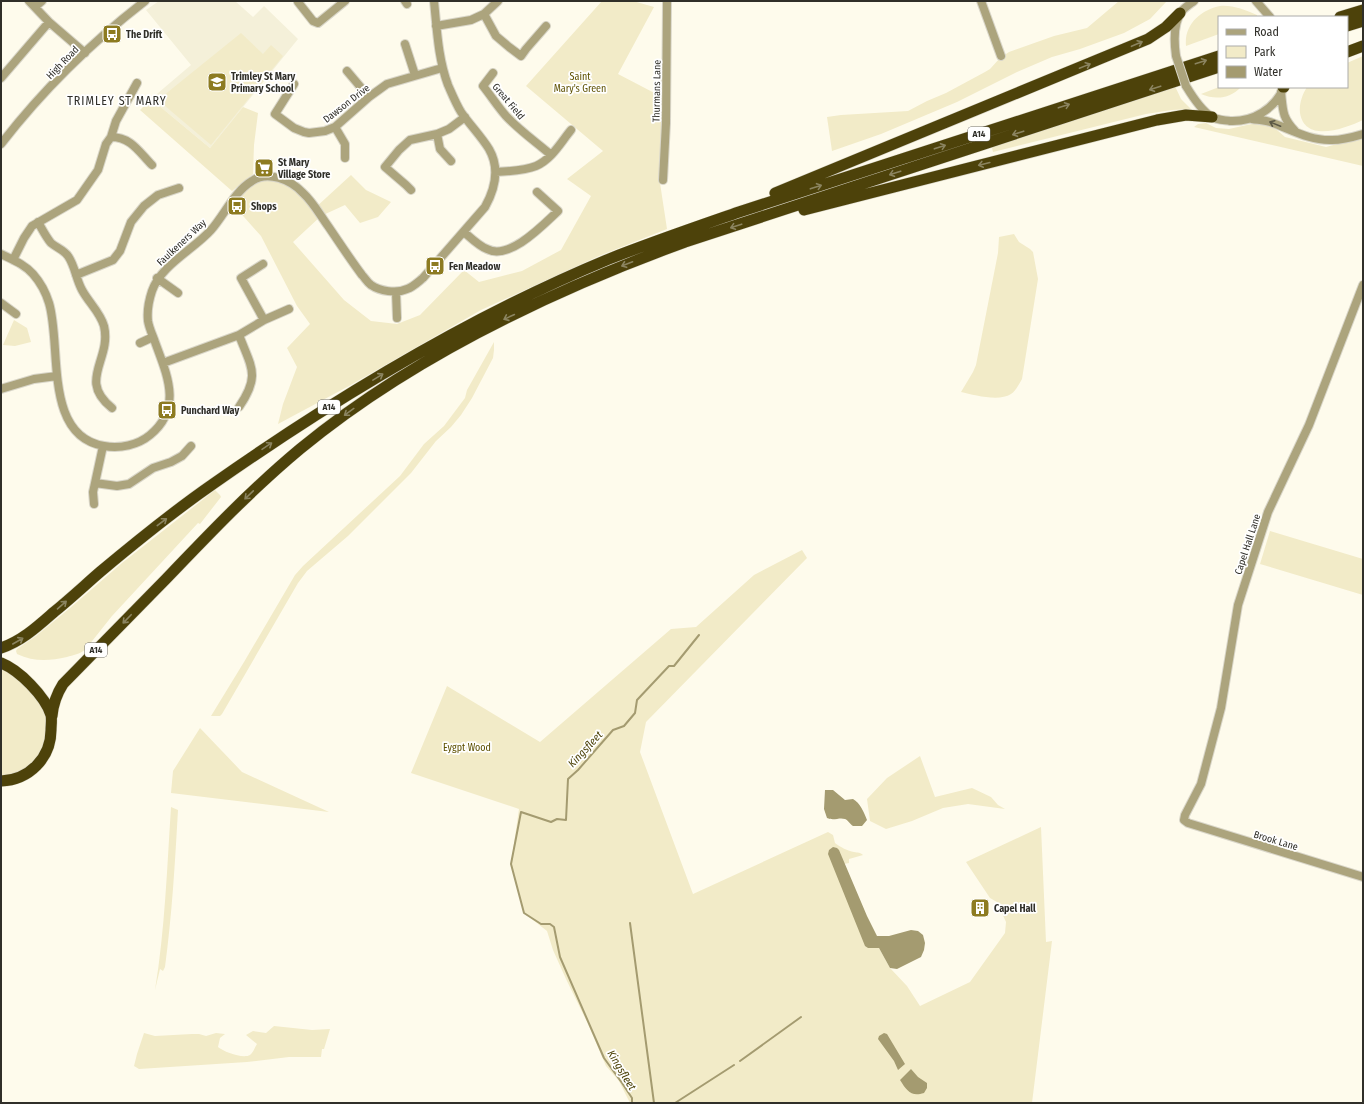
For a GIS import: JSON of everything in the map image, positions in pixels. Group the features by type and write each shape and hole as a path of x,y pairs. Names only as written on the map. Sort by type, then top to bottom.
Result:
{"highway":[{"name":"A14","path":"739,212 759,200 1148,39 1166,27 1185,7"},
{"path":"1343,16 1363,10"},
{"path":"1348,26 1363,21"},
{"path":"1348,52 1363,46"},
{"name":"A14","path":"52,716 56,696 67,680 253,490 331,425 396,381 468,339 503,320 612,270 662,245 739,212 1218,56"},
{"name":"A14","path":"684,236 773,214 1218,67"},
{"name":"A14","path":"773,214 806,209 1157,120 1186,115 1212,117"},
{"name":"A14","path":"1,648 12,644 33,631 100,572 158,524 253,456 389,370 498,311 555,283 609,260 662,245"},
{"path":"1,663 13,670 34,689 46,704 52,716 49,746 38,766 19,778 1,781"}],"street":[{"path":"29,1 85,53"},
{"path":"35,8 42,1"},
{"name":"High Road","path":"1,144 16,125 85,53 145,1"},
{"path":"298,2 313,21 318,23 345,1"},
{"path":"397,318 396,292 407,290 423,278 485,207 491,197 496,172 490,150 465,117 453,97 442,68 438,48 434,1"},
{"path":"436,26 471,20 484,14 498,1"},
{"name":"Thurmans Lane","path":"663,180 666,119 667,1"},
{"path":"981,1 1001,56"},
{"path":"1194,1 1185,7 1176,28 1174,43 1176,56 1186,86 1193,99 1212,117 1222,120 1239,121 1252,119 1268,121 1297,133 1315,138 1332,140 1349,138 1363,134"},
{"path":"1256,1 1269,16"},
{"path":"484,14 496,36 521,56 546,26"},
{"path":"1,78 50,22"},
{"path":"405,44 415,75"},
{"name":"Dawson Drive","path":"294,84 275,114 294,128 309,133 325,131 335,127 369,96 387,84 442,68"},
{"path":"347,71 369,96"},
{"name":"Great Field","path":"493,73 483,86 506,115 551,156"},
{"path":"13,260 28,231 38,222 77,200 98,170 106,144 111,138 116,121 137,84"},
{"path":"1252,119 1274,103 1283,88"},
{"path":"1283,88 1284,116 1288,124 1297,133"},
{"path":"411,190 385,167 399,150 410,140 437,134 449,129 465,117"},
{"path":"335,127 345,144 345,158"},
{"path":"496,172 536,166 551,156 571,130"},
{"path":"437,134 440,149 452,161"},
{"path":"111,138 120,137 131,143 152,166"},
{"name":"Faulkeners Way","path":"1,254 27,268 34,275 44,290 49,303 52,319 57,376 61,398 68,420 76,433 88,441 103,446 123,446 142,442 155,431 166,417 170,402 170,386 148,321 149,304 157,278 211,229 240,192 254,179 266,176 283,180 291,183 303,192 370,285 382,290 396,292"},
{"path":"76,275 113,260 120,251 132,222 144,206 158,195 179,188"},
{"path":"464,232 487,250 495,251 513,247 537,231 558,211 537,192"},
{"path":"38,222 51,242 64,251 67,255 81,289 87,299 97,310 104,326 106,342 96,375 96,383 100,397 112,408"},
{"path":"263,264 241,278 264,320"},
{"path":"157,278 178,293"},
{"name":"Capel Hall Lane","path":"1184,820 1184,815 1201,784 1221,708 1238,605 1268,512 1309,425 1363,285"},
{"path":"1,303 16,314"},
{"path":"162,363 239,335 264,320 289,309"},
{"path":"239,335 253,371 252,383 248,394 240,407"},
{"path":"140,343 153,337"},
{"path":"1,389 34,379 57,376"},
{"path":"94,504 93,492 103,446"},
{"path":"95,483 117,486 129,484 153,468 171,462 182,456 192,446"},
{"name":"Brook Lane","path":"1184,820 1188,823 1363,877"}],"shaded area":[{"name":"Trimley St Mary Primary School","path":"159,1 235,1 253,17 264,6 298,39 210,148 151,99 191,65 146,10"}],"green space":[{"name":"Saint Mary's Green","path":"602,1 633,1 654,7 618,74 664,98 660,183 667,229 599,256 481,310 349,386 278,424 283,404 297,367 287,348 310,324 297,306 261,236 236,208 230,204 254,179 283,180 315,208 351,175 366,190 391,202 378,217 360,223 345,205 321,216 293,242 344,300 371,321 397,324 420,315 464,270 479,282 522,271 561,250 591,196 567,179 603,151 526,86"},
{"path":"1119,1 1167,1 1150,19 1124,33 1080,49 1052,57 1017,72 957,102 881,134 832,151 827,117 908,111 985,72 1009,52 1054,36 1087,28"},
{"path":"1230,6 1239,8 1257,16 1218,16 1218,34 1186,46 1188,31 1195,19 1213,8"},
{"path":"241,33 263,54 271,45 283,56 211,145 158,100"},
{"path":"1363,56 1363,120 1347,127 1327,131 1318,131 1310,128 1303,123 1300,113 1301,100 1306,88 1348,88 1348,63"},
{"path":"1174,84 1181,99 1191,109 1146,114 993,152 991,144"},
{"path":"1218,87 1240,88 1232,94 1217,98 1201,94"},
{"path":"151,99 210,148 243,107 258,113 254,145 253,174 232,191 140,110"},
{"path":"1206,123 1216,128 1229,129 1256,123 1266,125 1277,130 1285,137 1326,147 1363,137 1363,166 1194,127 1198,124"},
{"path":"1014,234 1019,242 1033,252 1038,279 1022,379 1014,391 1006,396 993,398 961,392 976,365 998,253 999,237"},
{"path":"14,320 27,328 31,342 15,346 3,345"},
{"path":"494,342 493,358 472,398 461,415 436,441 411,473 348,536 307,571 298,583 222,714 220,716 211,716 295,575 400,476 424,444 444,426 465,398 467,390"},
{"path":"215,490 221,497 200,524 198,523 112,616 85,650 67,657 48,660 36,660 17,654 17,649 36,636 122,563"},
{"path":"1270,531 1363,559 1363,595 1260,564"},
{"name":"Eygpt Wood","path":"802,550 807,558 646,722 640,752 693,894 828,832 833,835 835,843 847,850 863,855 849,859 849,863 844,864 839,850 858,928 868,948 879,948 890,968 907,986 920,1006 970,982 1005,933 1006,922 997,902 990,898 966,862 1041,827 1046,942 1052,941 1032,1103 630,1103 619,1081 606,1066 553,950 547,931 524,913 511,864 519,809 411,773 447,686 540,742 671,629 696,627 754,575"},
{"path":"1,669 13,676 36,697 43,709 47,733 40,753 33,762 24,769 13,774 1,776"},
{"path":"200,728 242,772 329,812 171,793 173,771"},
{"path":"920,756 935,797 972,788 991,797 998,805 1005,809 968,804 943,808 912,821 886,829 870,821 867,799 887,778"},
{"path":"171,807 178,810 171,908 165,967 163,971 160,969 155,990 167,876"},
{"path":"274,1026 312,1030 330,1029 324,1049 322,1049 321,1057 289,1057 247,1062 139,1069 134,1066 144,1033 155,1036 199,1034 206,1036 216,1033 225,1034 220,1038 218,1047 234,1054 247,1056 251,1054 257,1044 246,1035 253,1031 266,1033"}],"water":[{"path":"825,790 833,790 845,800 853,799 858,803 867,820 862,826 853,826 847,820 841,818 827,818 824,809"},
{"path":"833,847 839,850 877,936 889,936 911,930 918,931 923,935 925,943 921,957 897,969 890,968 879,948 868,948 865,946 828,854 829,850"},
{"path":"884,1033 887,1034 905,1064 898,1070 894,1061 878,1039 879,1036"},
{"path":"911,1069 918,1077 927,1083 927,1088 924,1093 913,1094 900,1080"}],"waterway":[{"name":"Kingsfleet","path":"632,1103 632,1098 604,1058 560,957 554,927 550,924 541,924 524,913 511,864 521,812 551,822 557,819 566,820 568,779 578,770 613,730 624,726 635,713 637,700 669,666 674,666 699,635"},
{"path":"630,923 654,1103"},
{"path":"740,1061 801,1017"},
{"path":"675,1103 734,1065"}],"place":[{"name":"The Drift","path":"112,34"},
{"name":"Trimley St Mary Primary School","path":"217,82"},
{"name":"St Mary Village Store","path":"264,168"},
{"name":"Shops","path":"237,206"},
{"name":"Fen Meadow","path":"435,266"},
{"name":"Punchard Way","path":"167,410"},
{"name":"Capel Hall","path":"980,908"}],"district":[{"name":"TRIMLEY ST MARY","path":"117,101"}]}
